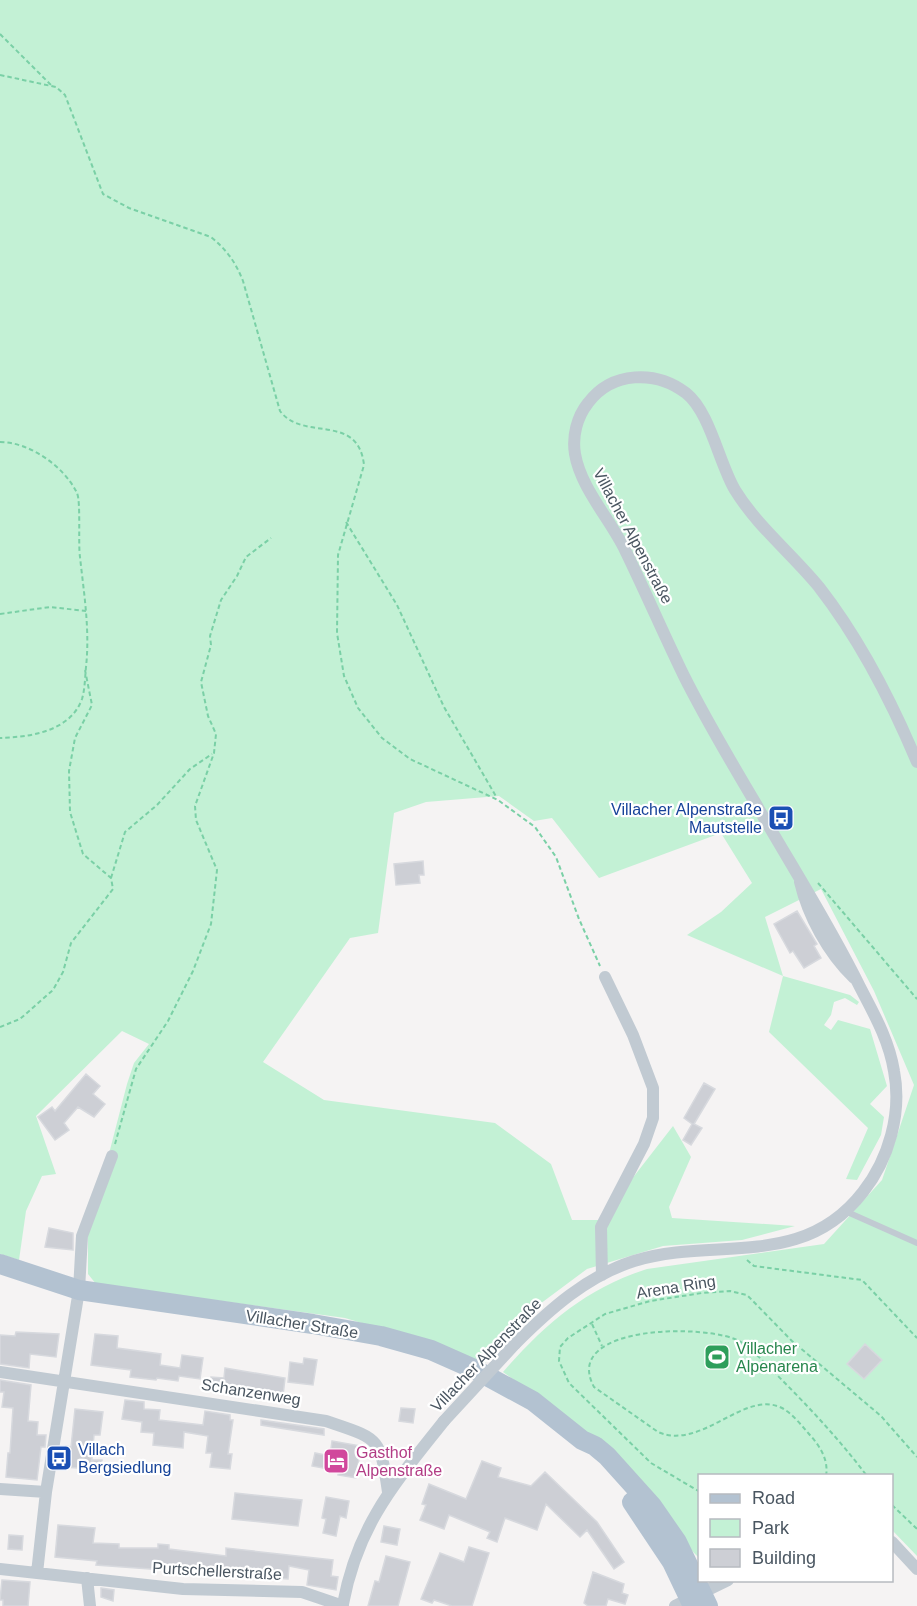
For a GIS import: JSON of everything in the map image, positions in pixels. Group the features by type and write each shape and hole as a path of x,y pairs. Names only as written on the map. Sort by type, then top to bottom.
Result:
{"main road":[{"name":"Villacher Straße","path":"0,1264 79,1290 381,1336 431,1350 508,1387 541,1407 582,1440 586,1452 610,1476 645,1520 694,1602"}],"street":[{"name":"Villacher Alpenstraße","path":"343,1605 357,1548 388,1492 444,1421 550,1309 602,1275 634,1261 672,1253 783,1245 826,1225 862,1194 883,1160 896,1103 894,1070 888,1047 880,1024 857,981 853,968 699,705 621,541 579,468 575,454 575,430 590,400 608,385 638,376 666,381 693,399 724,468 743,502 815,583 864,651 917,762"},
{"path":"602,1275 601,1227 644,1144 652,1118 653,1088 633,1035 605,977"},
{"path":"37,1574 46,1492 54,1458 79,1290 82,1236 112,1156"},
{"name":"Schanzenweg","path":"0,1372 326,1421 367,1435 382,1451 388,1492"},
{"path":"0,1490 46,1492"},
{"path":"893,1544 917,1569"},
{"name":"Purtschellerstraße","path":"0,1569 183,1588 302,1592 343,1605"},
{"path":"87,1578 90,1606"},
{"path":"694,1602 726,1582"}],"lane":[{"path":"844,1211 917,1243"}],"path":[{"path":"0,34 51,86 65,95 89,163 103,194 129,208 211,237 230,255 243,281 276,400 286,419 293,423 342,433 357,442 364,465 338,555 337,633 344,676 358,708 382,738 410,759 498,800 536,827 556,857 579,919 605,977"},
{"path":"0,75 51,86"},
{"path":"0,442 16,442 31,449 56,467 78,494 78,543 89,639 82,698 69,718 46,732 28,738 0,738"},
{"path":"346,522 397,605 444,706 498,800"},
{"path":"112,1156 136,1069 168,1021 211,924 217,870 196,820 195,806 214,753 216,734 208,716 201,681 211,645 210,636 221,600 246,557 272,538"},
{"path":"0,614 50,607 86,611"},
{"path":"86,670 92,705 75,738 69,771 70,812 83,854 111,878"},
{"path":"0,1027 20,1019 53,990 63,972 71,943 113,889 111,878 125,832 157,806 190,769 214,753"},
{"path":"797,874 806,869 917,999"},
{"path":"736,1250 754,1266 862,1280 917,1338"},
{"name":"Arena Ring","path":"698,1490 651,1463 569,1383 559,1361 560,1347 568,1338 612,1311 650,1300 711,1292 730,1291 747,1294 792,1341 881,1416 917,1457"},
{"path":"591,1323 602,1346"},
{"path":"826,1474 825,1460 817,1443 788,1412 778,1406 750,1409 684,1437 658,1432 594,1387 589,1368 596,1351 610,1341 666,1331 697,1332 734,1338 748,1348 805,1403 840,1440 866,1474"},
{"path":"893,1507 917,1529"}],"green space":[{"path":"0,0 917,0 917,1556 893,1531 893,1474 698,1474 698,1557 546,1403 503,1372 534,1338 568,1310 604,1287 625,1277 647,1269 824,1244 882,1180 914,1085 874,991 821,889 765,917 783,976 687,935 721,912 752,883 721,833 599,878 552,818 534,821 499,796 426,802 394,813 378,933 350,938 263,1062 324,1100 495,1123 551,1164 572,1220 600,1220 673,1126 691,1157 669,1207 672,1218 795,1226 742,1240 663,1246 587,1269 501,1333 484,1365 415,1339 345,1318 96,1284 88,1274 88,1235 127,1084 134,1063 149,1044 122,1031 36,1116 56,1174 42,1176 26,1211 19,1260 0,1254"},
{"path":"783,976 850,995 859,1002 857,1005 845,998 834,1002 831,1015 824,1025 831,1030 838,1020 870,1029 887,1086 870,1104 884,1117 881,1135 857,1180 846,1179 868,1128 769,1032"}],"building":[{"path":"423,861 424,875 419,875 420,883 396,885 394,864"},
{"path":"797,911 817,944 814,946 821,958 804,968 793,951 790,953 774,924"},
{"path":"86,1074 100,1086 93,1094 105,1104 94,1117 78,1107 64,1123 69,1130 55,1140 38,1117 52,1107 55,1111"},
{"path":"704,1083 715,1089 694,1124 702,1128 691,1145 683,1140 692,1124 684,1118"},
{"path":"49,1228 73,1233 73,1250 45,1247"},
{"path":"16,1332 59,1334 56,1357 30,1354 29,1368 0,1364 0,1335 15,1336"},
{"path":"95,1334 118,1336 117,1348 161,1354 160,1365 180,1368 182,1355 203,1358 200,1379 179,1376 178,1381 130,1377 131,1370 91,1365"},
{"path":"865,1344 882,1360 864,1379 847,1364"},
{"path":"304,1358 317,1360 313,1385 288,1382 290,1362 303,1364"},
{"path":"225,1368 285,1378 283,1396 210,1389 211,1377 224,1378"},
{"path":"0,1380 31,1385 28,1421 38,1422 37,1435 46,1435 45,1447 41,1447 37,1480 6,1477 13,1408 2,1407 4,1392 0,1392"},
{"path":"125,1400 144,1402 144,1409 160,1410 159,1420 203,1425 205,1411 230,1415 230,1420 233,1420 228,1454 232,1454 230,1469 210,1467 212,1453 206,1453 208,1436 184,1432 183,1448 153,1445 154,1433 141,1432 142,1422 122,1419"},
{"path":"401,1408 415,1409 413,1423 399,1421"},
{"path":"75,1409 103,1412 100,1435 94,1435 91,1469 64,1467 66,1446 71,1447"},
{"path":"261,1420 324,1429 324,1435 261,1425"},
{"name":"Gasthof Alpenstraße","path":"332,1441 361,1446 356,1478 338,1475 339,1471 312,1466 315,1453 330,1456"},
{"path":"92,1460 102,1460 101,1474 91,1473"},
{"path":"482,1461 501,1468 498,1477 531,1486 545,1472 597,1522 624,1562 614,1569 587,1530 580,1537 546,1504 537,1530 505,1518 497,1542 487,1538 490,1532 449,1515 444,1529 420,1520 426,1505 422,1504 429,1484 466,1499"},
{"path":"235,1493 302,1500 298,1526 232,1519"},
{"path":"326,1497 349,1501 346,1518 340,1516 336,1536 323,1533 326,1519 322,1518"},
{"path":"58,1525 95,1528 93,1543 119,1544 119,1548 158,1548 158,1544 169,1545 169,1549 226,1556 226,1548 333,1560 331,1576 338,1577 336,1590 307,1585 309,1570 289,1566 288,1579 96,1565 97,1561 55,1557"},
{"path":"384,1526 400,1529 397,1545 381,1542"},
{"path":"9,1535 23,1536 22,1550 8,1549"},
{"path":"469,1547 489,1553 472,1606 452,1606 434,1600 432,1603 421,1599 440,1553 464,1562"},
{"path":"386,1556 410,1562 398,1606 368,1606 375,1581 379,1582"},
{"path":"593,1572 624,1584 622,1593 628,1595 625,1604 608,1599 606,1606 588,1606 584,1603"},
{"path":"2,1580 30,1582 28,1606 3,1606 3,1600 0,1600"},
{"path":"101,1588 114,1590 113,1601 101,1597"}],"place":[{"name":"Villacher Alpenstraße Mautstelle","path":"781,818"},
{"name":"Villacher Alpenarena","path":"717,1357"},
{"name":"Villach Bergsiedlung","path":"59,1458"},
{"name":"Gasthof Alpenstraße","path":"336,1461"}]}
